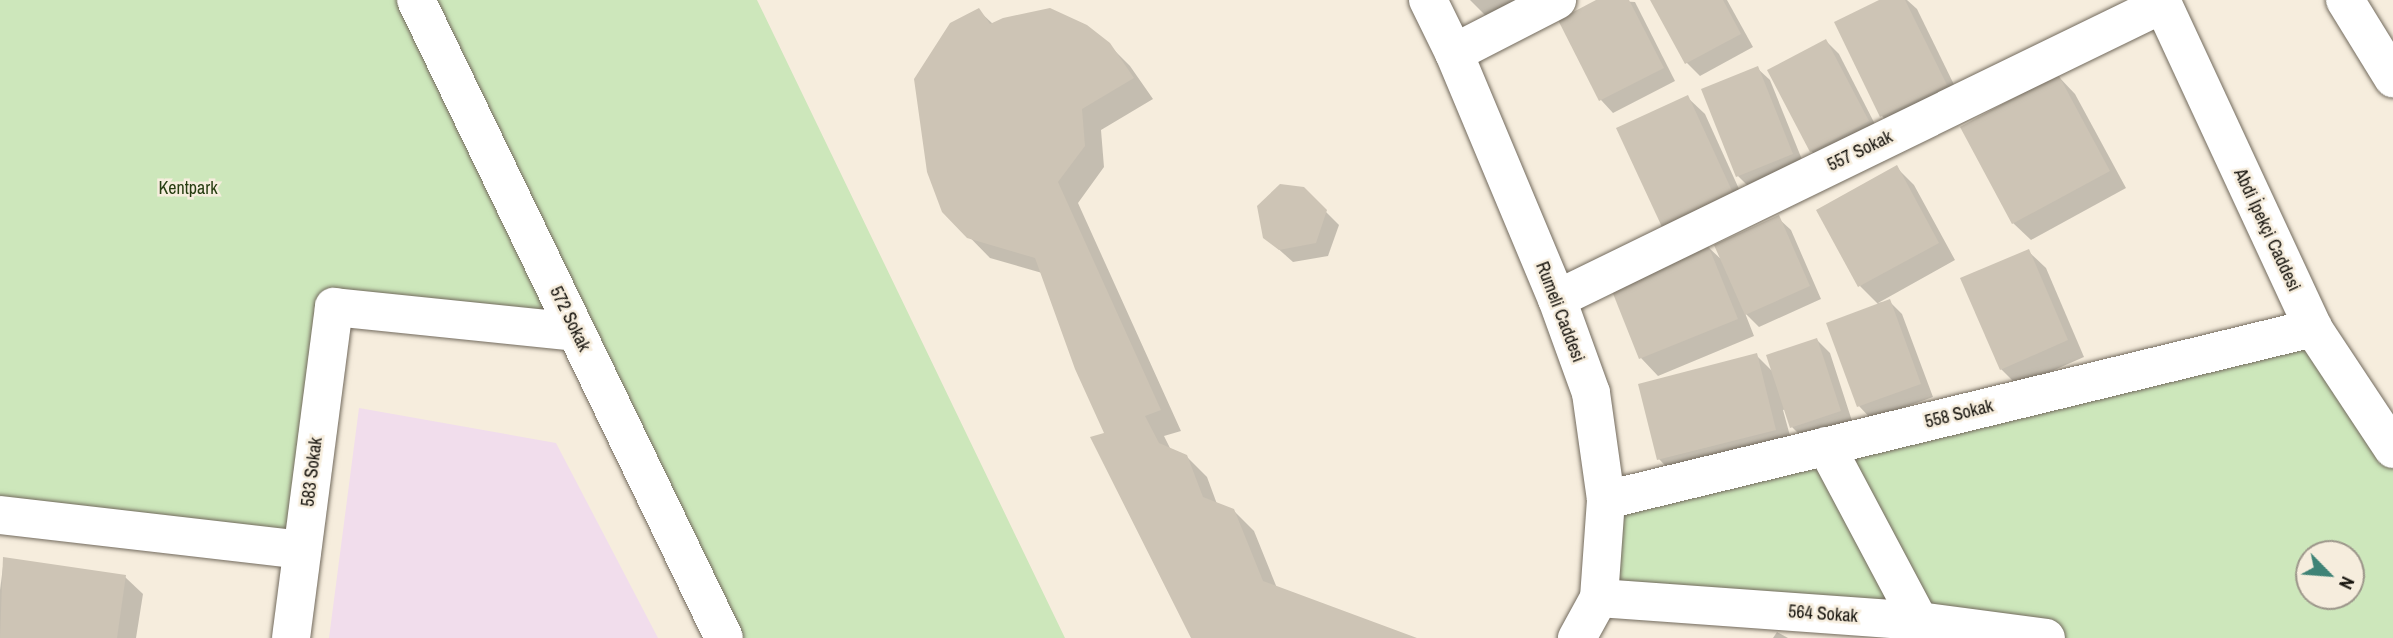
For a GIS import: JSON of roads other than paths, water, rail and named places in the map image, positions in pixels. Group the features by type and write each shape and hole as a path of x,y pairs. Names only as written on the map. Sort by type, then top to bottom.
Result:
{"street":[{"name":"572 Sokak","path":"416,0 724,638"},
{"name":"Rumeli Caddesi","path":"1427,0 1454,53 1557,299 1591,393 1606,500 1599,598 1577,638"},
{"path":"1454,53 1557,0"},
{"path":"2345,0 2393,78"},
{"name":"557 Sokak","path":"1557,299 2162,2"},
{"name":"Abdi İpekçi Caddesi","path":"2162,2 2313,328 2393,449"},
{"name":"583 Sokak","path":"291,638 334,307 576,332"},
{"name":"558 Sokak","path":"1606,500 2313,328"},
{"path":"1826,446 1927,629"},
{"path":"0,515 302,550"},
{"name":"564 Sokak","path":"1599,598 2046,638"}],"park label":[{"name":"Kentpark","path":"188,188"}]}
